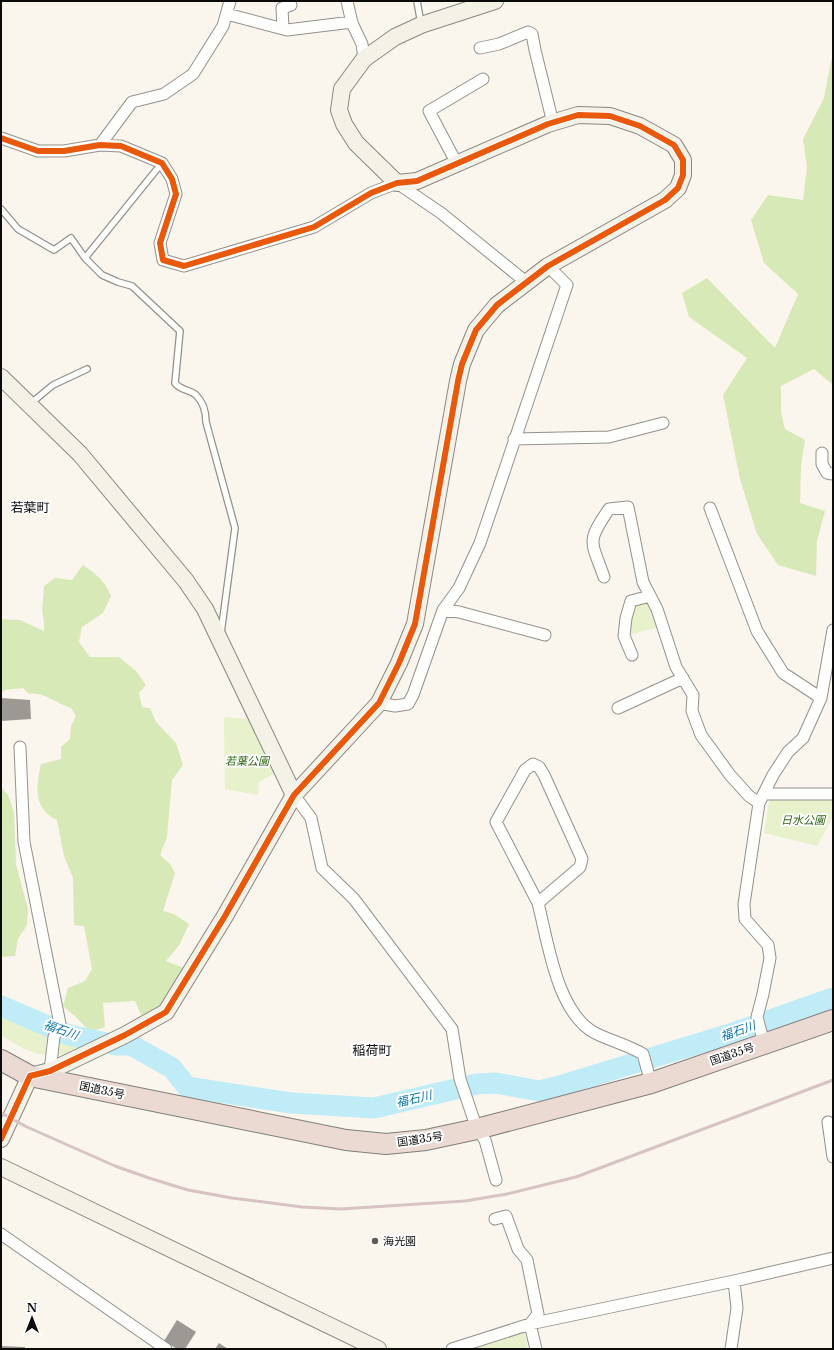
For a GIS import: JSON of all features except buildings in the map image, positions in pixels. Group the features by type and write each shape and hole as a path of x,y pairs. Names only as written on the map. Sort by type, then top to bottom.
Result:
{"highway":[{"name":"国道35号","path":"1,1060 30,1076 346,1140 386,1144 426,1140 475,1122 649,1076 760,1030 833,1020"}],"street":[{"path":"100,145 132,102 164,94 193,74 223,26 230,1"},
{"path":"347,1 352,22 362,44 364,59"},
{"path":"495,1 421,24 395,37 364,59 342,89 339,110 344,124 356,142 397,183 441,213 526,282"},
{"path":"283,29 282,8 291,5"},
{"path":"227,14 283,29 352,22"},
{"path":"480,48 499,44 528,32 532,34 534,50 553,123"},
{"path":"457,164 429,111 483,79"},
{"path":"1,1139 30,1076 50,1071 125,1036 166,1012 228,910 294,795 379,703 399,663 415,624 462,364 476,330 497,305 548,266 665,200 678,188 683,175 683,160 674,145 640,126 610,116 578,115 553,123 417,181 397,183 371,193 314,227 184,266 163,260 160,243 176,194 172,180 162,164 121,146 100,145 64,151 38,151 2,140"},
{"path":"379,703 395,706 408,704 413,695 443,610 459,588 480,543 567,285 548,266"},
{"path":"1,377 80,454 186,581 205,609 294,795 311,818 322,868 354,900 452,1029 460,1079 475,1122 484,1140 496,1180"},
{"path":"514,439 609,437 663,423"},
{"path":"822,453 822,464 827,473 833,474"},
{"path":"604,577 592,542 594,531 609,509 628,507 643,582 665,628 676,667 693,695 692,711 701,735 730,774 749,796 761,799 833,794"},
{"path":"710,508 757,631 782,673 821,698"},
{"path":"632,655 624,636 626,618 631,601 650,596"},
{"path":"443,610 459,612 546,635"},
{"path":"760,1030 770,958 768,945 745,919 744,904 761,799 773,774 788,752 803,738 821,698 833,630"},
{"path":"618,708 683,678"},
{"path":"20,747 24,842 60,1024 54,1037 50,1071"},
{"path":"538,903 580,868 582,859 544,775 539,767 533,764 525,770 496,822 538,903 558,983 571,1012 594,1032 633,1048 643,1054 649,1076"},
{"path":"828,1122 833,1157"},
{"path":"1,1167 378,1349"},
{"path":"495,1219 506,1216 518,1249 527,1260 538,1314 530,1324"},
{"path":"1,1234 166,1349"},
{"path":"452,1349 530,1324 734,1281 833,1258"},
{"path":"731,1349 737,1308 734,1281"},
{"path":"530,1324 536,1349"}],"lane":[{"path":"418,1 421,24"},
{"path":"85,258 162,164"},
{"path":"1,209 18,229 54,250 71,238 85,258 102,275 132,286 180,331 175,383 179,388 196,395 206,412 206,422 235,528 220,638"},
{"path":"30,405 53,384 88,369"}],"green space":[{"path":"833,51 833,385 814,369 781,386 781,412 785,429 805,440 801,466 800,503 825,511 817,541 816,576 778,565 757,534 740,479 723,395 747,358 689,317 682,293 707,278 775,348 798,294 764,263 751,220 768,195 803,200 807,167 803,139 824,98"},
{"path":"83,565 100,578 111,596 103,613 82,627 79,642 90,657 119,657 136,671 146,685 139,693 142,707 150,708 156,722 176,743 183,765 172,780 167,837 160,855 170,864 175,873 163,911 174,914 189,924 180,944 166,961 184,968 163,1008 141,1015 135,1001 103,1003 105,1027 90,1032 63,1006 68,988 85,981 92,969 84,926 74,925 73,878 64,856 57,820 44,810 38,796 38,780 41,764 61,759 61,747 70,739 71,726 76,716 71,708 40,694 29,694 23,688 5,690 1,693 1,619 20,620 44,631 42,611 44,586 55,578 72,580"},
{"path":"650,602 658,627 629,635 629,618 634,605"},
{"name":"若葉公園","path":"226,717 248,719 279,771 259,782 258,795 225,789 224,719"},
{"path":"1,787 8,795 14,812 16,864 28,909 27,925 18,939 15,956 1,957"},
{"name":"日水公園","path":"770,796 833,799 833,816 817,846 764,833"},
{"path":"1,1011 82,1044 77,1049 70,1052 51,1056 26,1049 1,1035"},
{"path":"524,1329 528,1349 468,1349"}],"waterway":[{"name":"福石川","path":"1,1006 69,1035 116,1045 131,1045 172,1068 187,1087 291,1103 374,1108 477,1084 496,1083 539,1091 556,1087 733,1033 833,998"}],"railway":[{"path":"1,1113 27,1127 115,1166 188,1190 232,1198 302,1207 341,1209 465,1201 507,1194 576,1177 833,1080"}],"cycle path":[{"path":"1,138 38,151 64,151 100,145 121,146 162,163 172,179 176,194 160,243 163,260 184,266 314,227 371,193 397,183 417,181 548,124 578,115 610,116 640,126 674,145 683,160 683,175 678,188 665,200 548,266 497,305 476,330 462,364 458,381 415,624 399,663 379,703 294,795 225,916 166,1012 125,1035 50,1071 30,1076 1,1139"}],"place":[{"name":"海光園","path":"375,1241"}],"district":[{"name":"若葉町","path":"30,507"},
{"name":"稲荷町","path":"372,1050"}]}
